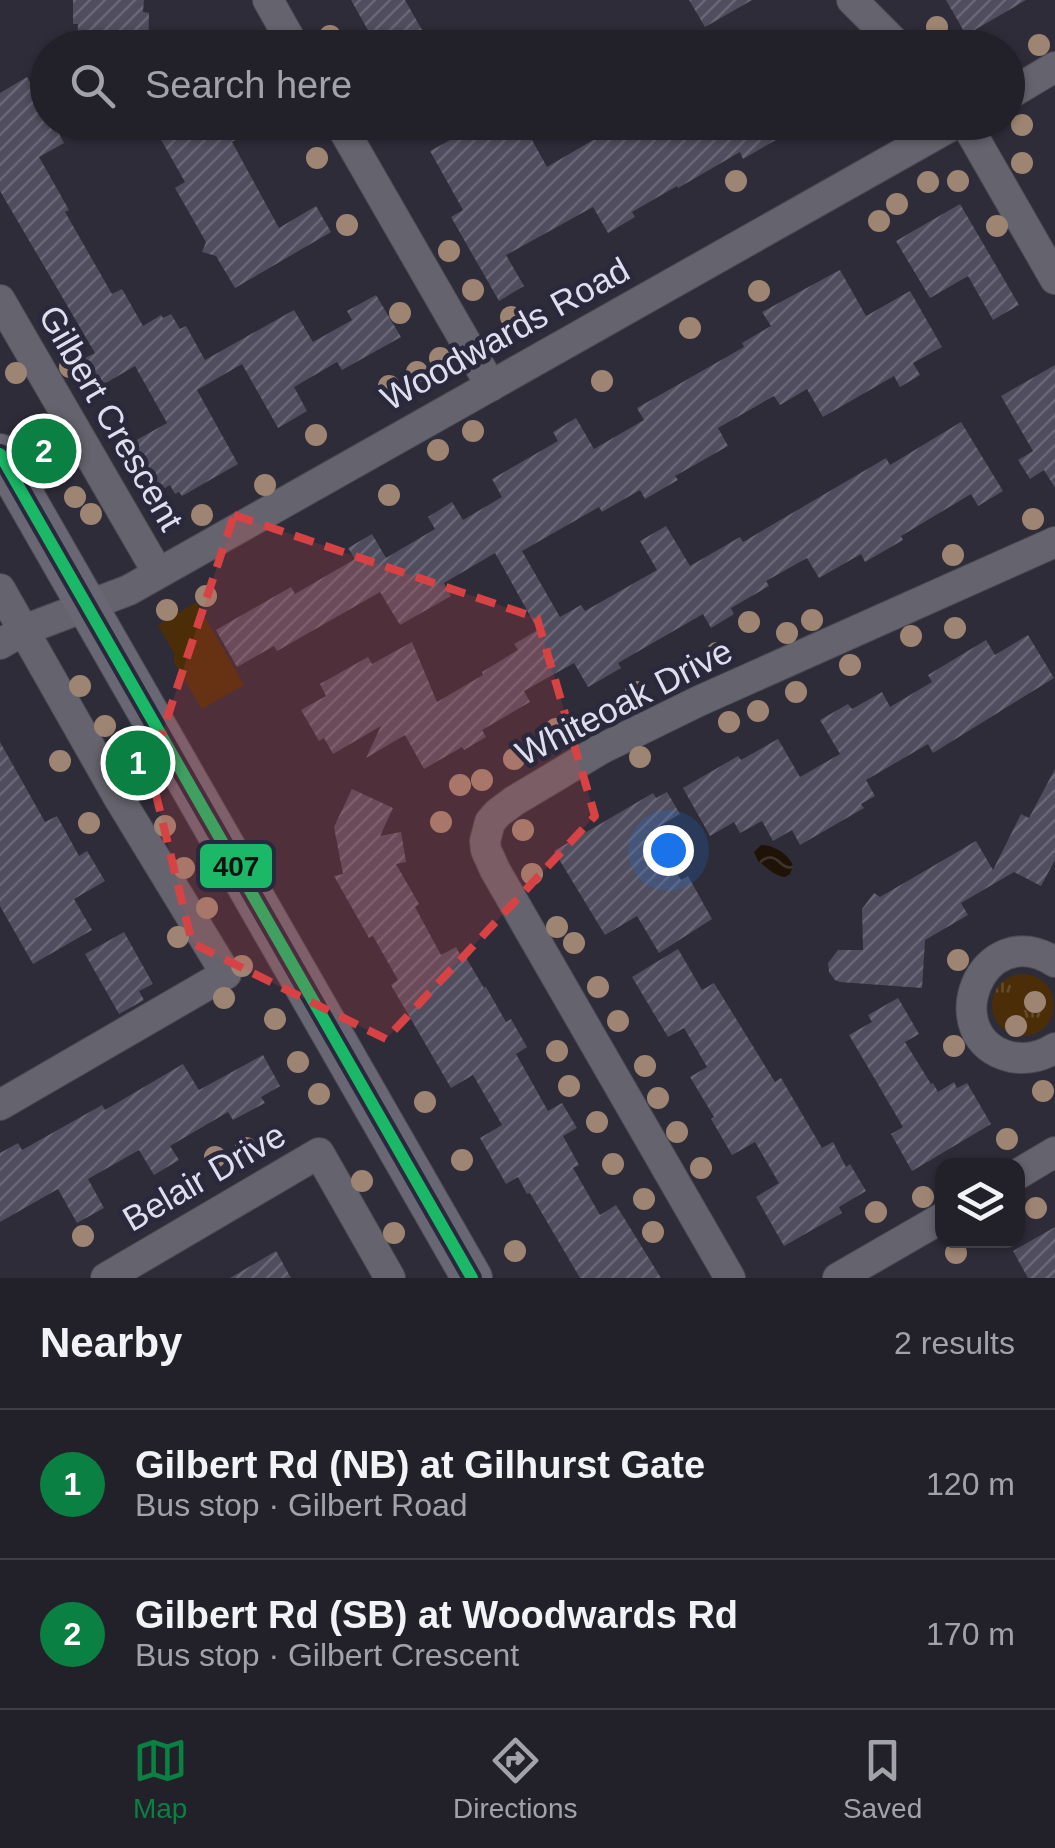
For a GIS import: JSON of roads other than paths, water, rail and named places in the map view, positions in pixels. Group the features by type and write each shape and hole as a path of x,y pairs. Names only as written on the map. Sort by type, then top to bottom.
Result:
{"main road":[{"path":"0,454 472,1278"}],"street":[{"path":"268,0 285,30"},
{"path":"852,0 882,30"},
{"path":"1025,85 1055,68"},
{"path":"349,140 491,386"},
{"name":"Woodwards Road","path":"12,637 129,590 930,140"},
{"path":"973,140 1055,278"},
{"name":"Gilbert Crescent","path":"0,300 158,573"},
{"name":"Whiteoak Drive","path":"730,1278 496,870 486,850 486,831 498,813 514,801 620,738 1055,542"},
{"path":"0,589 12,637 120,800 226,974 0,1105"},
{"path":"1054,1052 1033,1058 1003,1054 988,1045 977,1031 971,1007 977,980 1002,957 1036,953 1055,962"},
{"path":"1025,1170 1055,1152"},
{"name":"Belair Drive","path":"106,1278 319,1153 390,1278"},
{"path":"838,1278 935,1222"}],"water":[{"path":"761,845 775,848 788,858 793,866 790,874 778,875 758,861 754,852"}],"place":[{"name":"Gilbert Rd (SB) at Woodwards Rd","path":"44,451"},
{"name":"Gilbert Rd (NB) at Gilhurst Gate","path":"138,763"}]}
